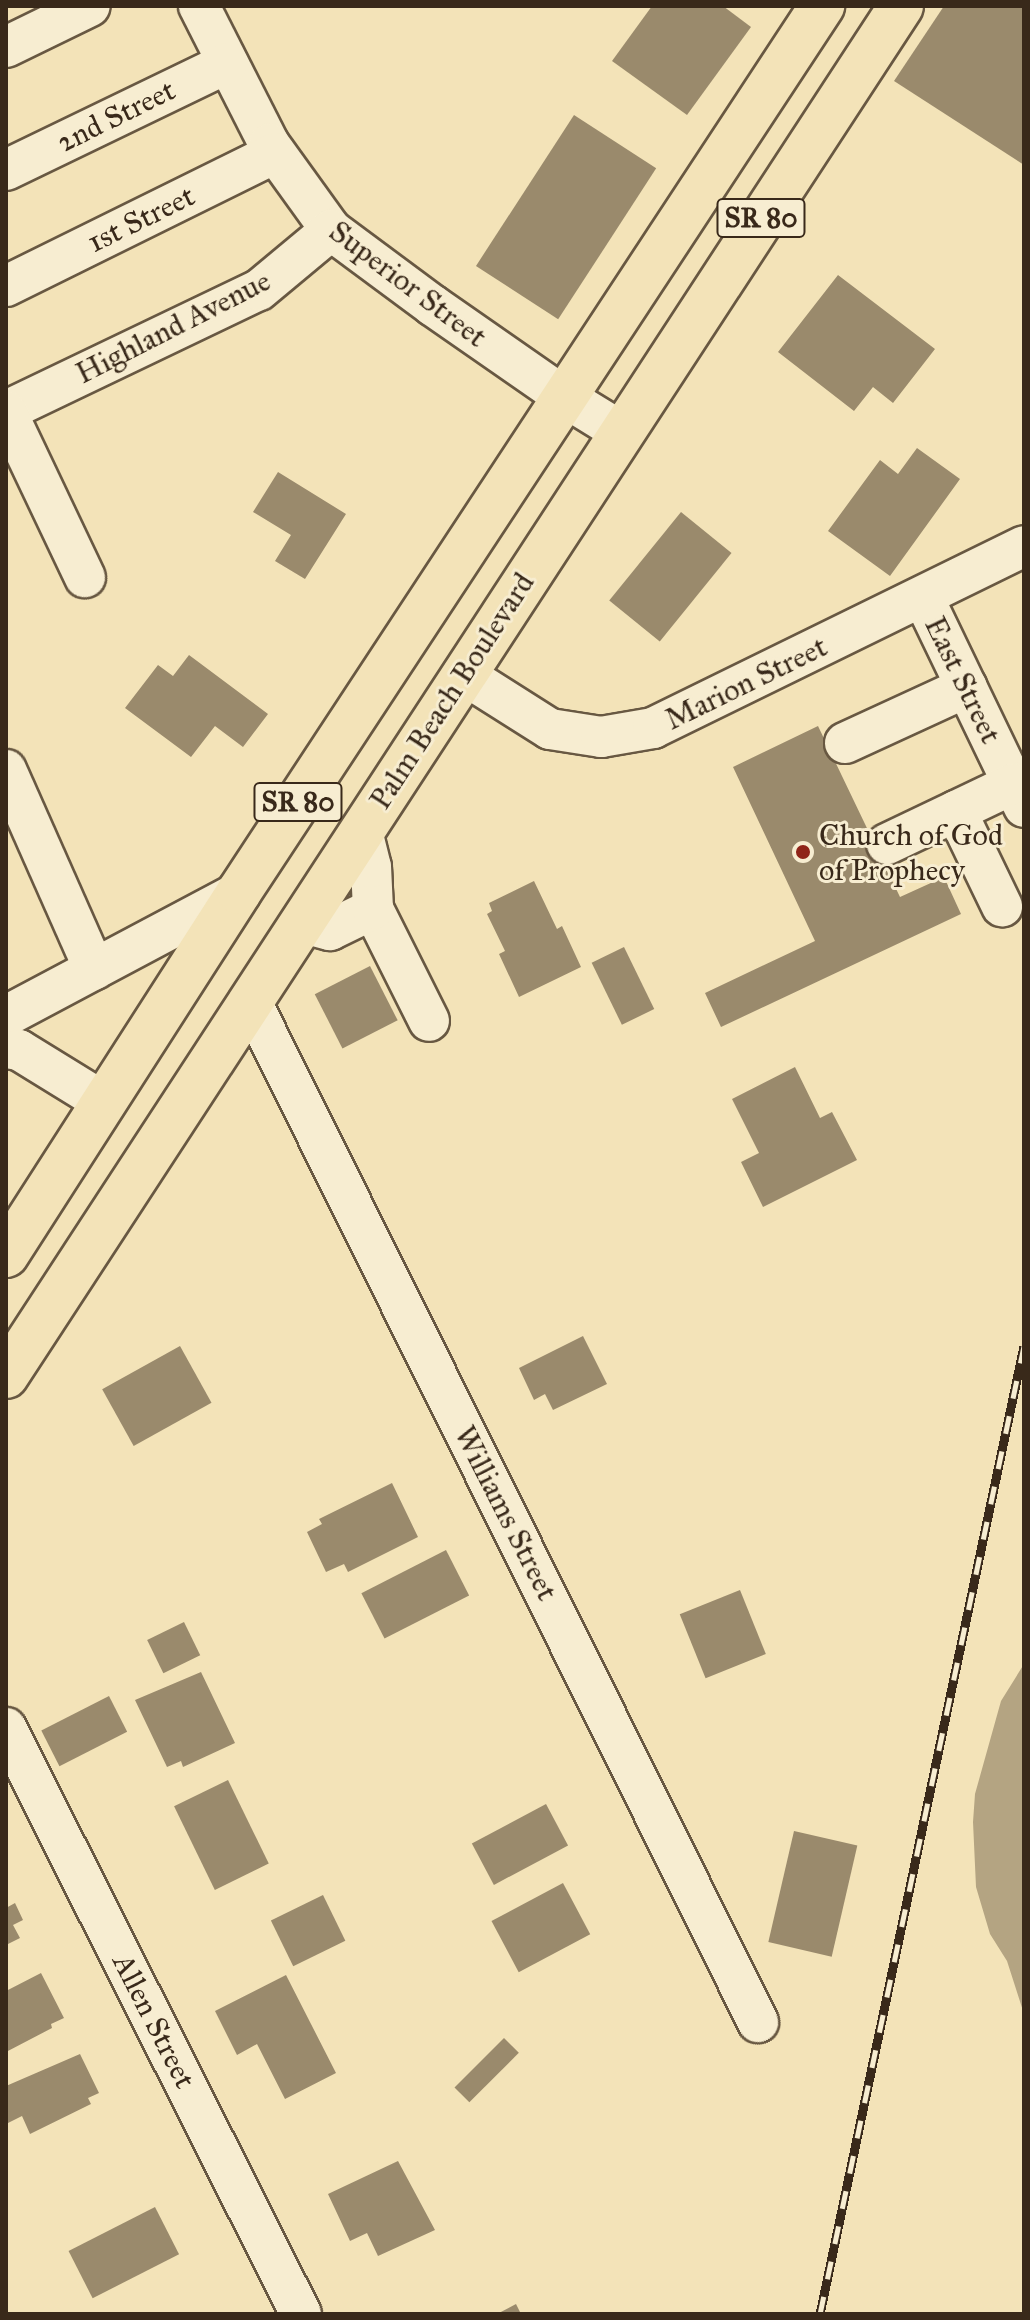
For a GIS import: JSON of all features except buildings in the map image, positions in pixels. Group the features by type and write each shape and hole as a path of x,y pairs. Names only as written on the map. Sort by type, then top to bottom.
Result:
{"main road":[{"name":"SR 80","path":"6,1255 563,396 822,6"},
{"name":"Palm Beach Boulevard","path":"6,1376 252,1004 620,431 901,6"}],"street":[{"path":"6,47 90,6"},
{"name":"Superior Street","path":"199,6 275,153 331,230 563,396 620,431"},
{"name":"2nd Street","path":"6,170 227,63"},
{"name":"1st Street","path":"6,286 275,153"},
{"name":"Highland Avenue","path":"6,411 259,290 331,230"},
{"path":"6,411 85,577"},
{"name":"Marion Street","path":"463,674 550,729 601,737 653,728 1024,546"},
{"name":"East Street","path":"923,597 1018,796"},
{"path":"845,743 967,687"},
{"path":"9,784 94,969"},
{"path":"887,844 956,811 1018,796"},
{"path":"956,811 1002,906"},
{"path":"362,830 371,867 373,909 429,1021"},
{"path":"6,1016 239,892"},
{"path":"303,923 330,930 373,909"},
{"name":"Williams Street","path":"252,1004 758,2022"},
{"path":"6,1048 19,1050 105,1103"},
{"name":"Allen Street","path":"6,1728 301,2314"}],"shaded area":[{"path":"1024,1664 1024,2014 1007,1961 990,1934 976,1887 973,1822 975,1794 1001,1701"}],"railway":[{"path":"820,2314 1024,1346"}],"place":[{"name":"Church of God of Prophecy","path":"803,852"}]}
